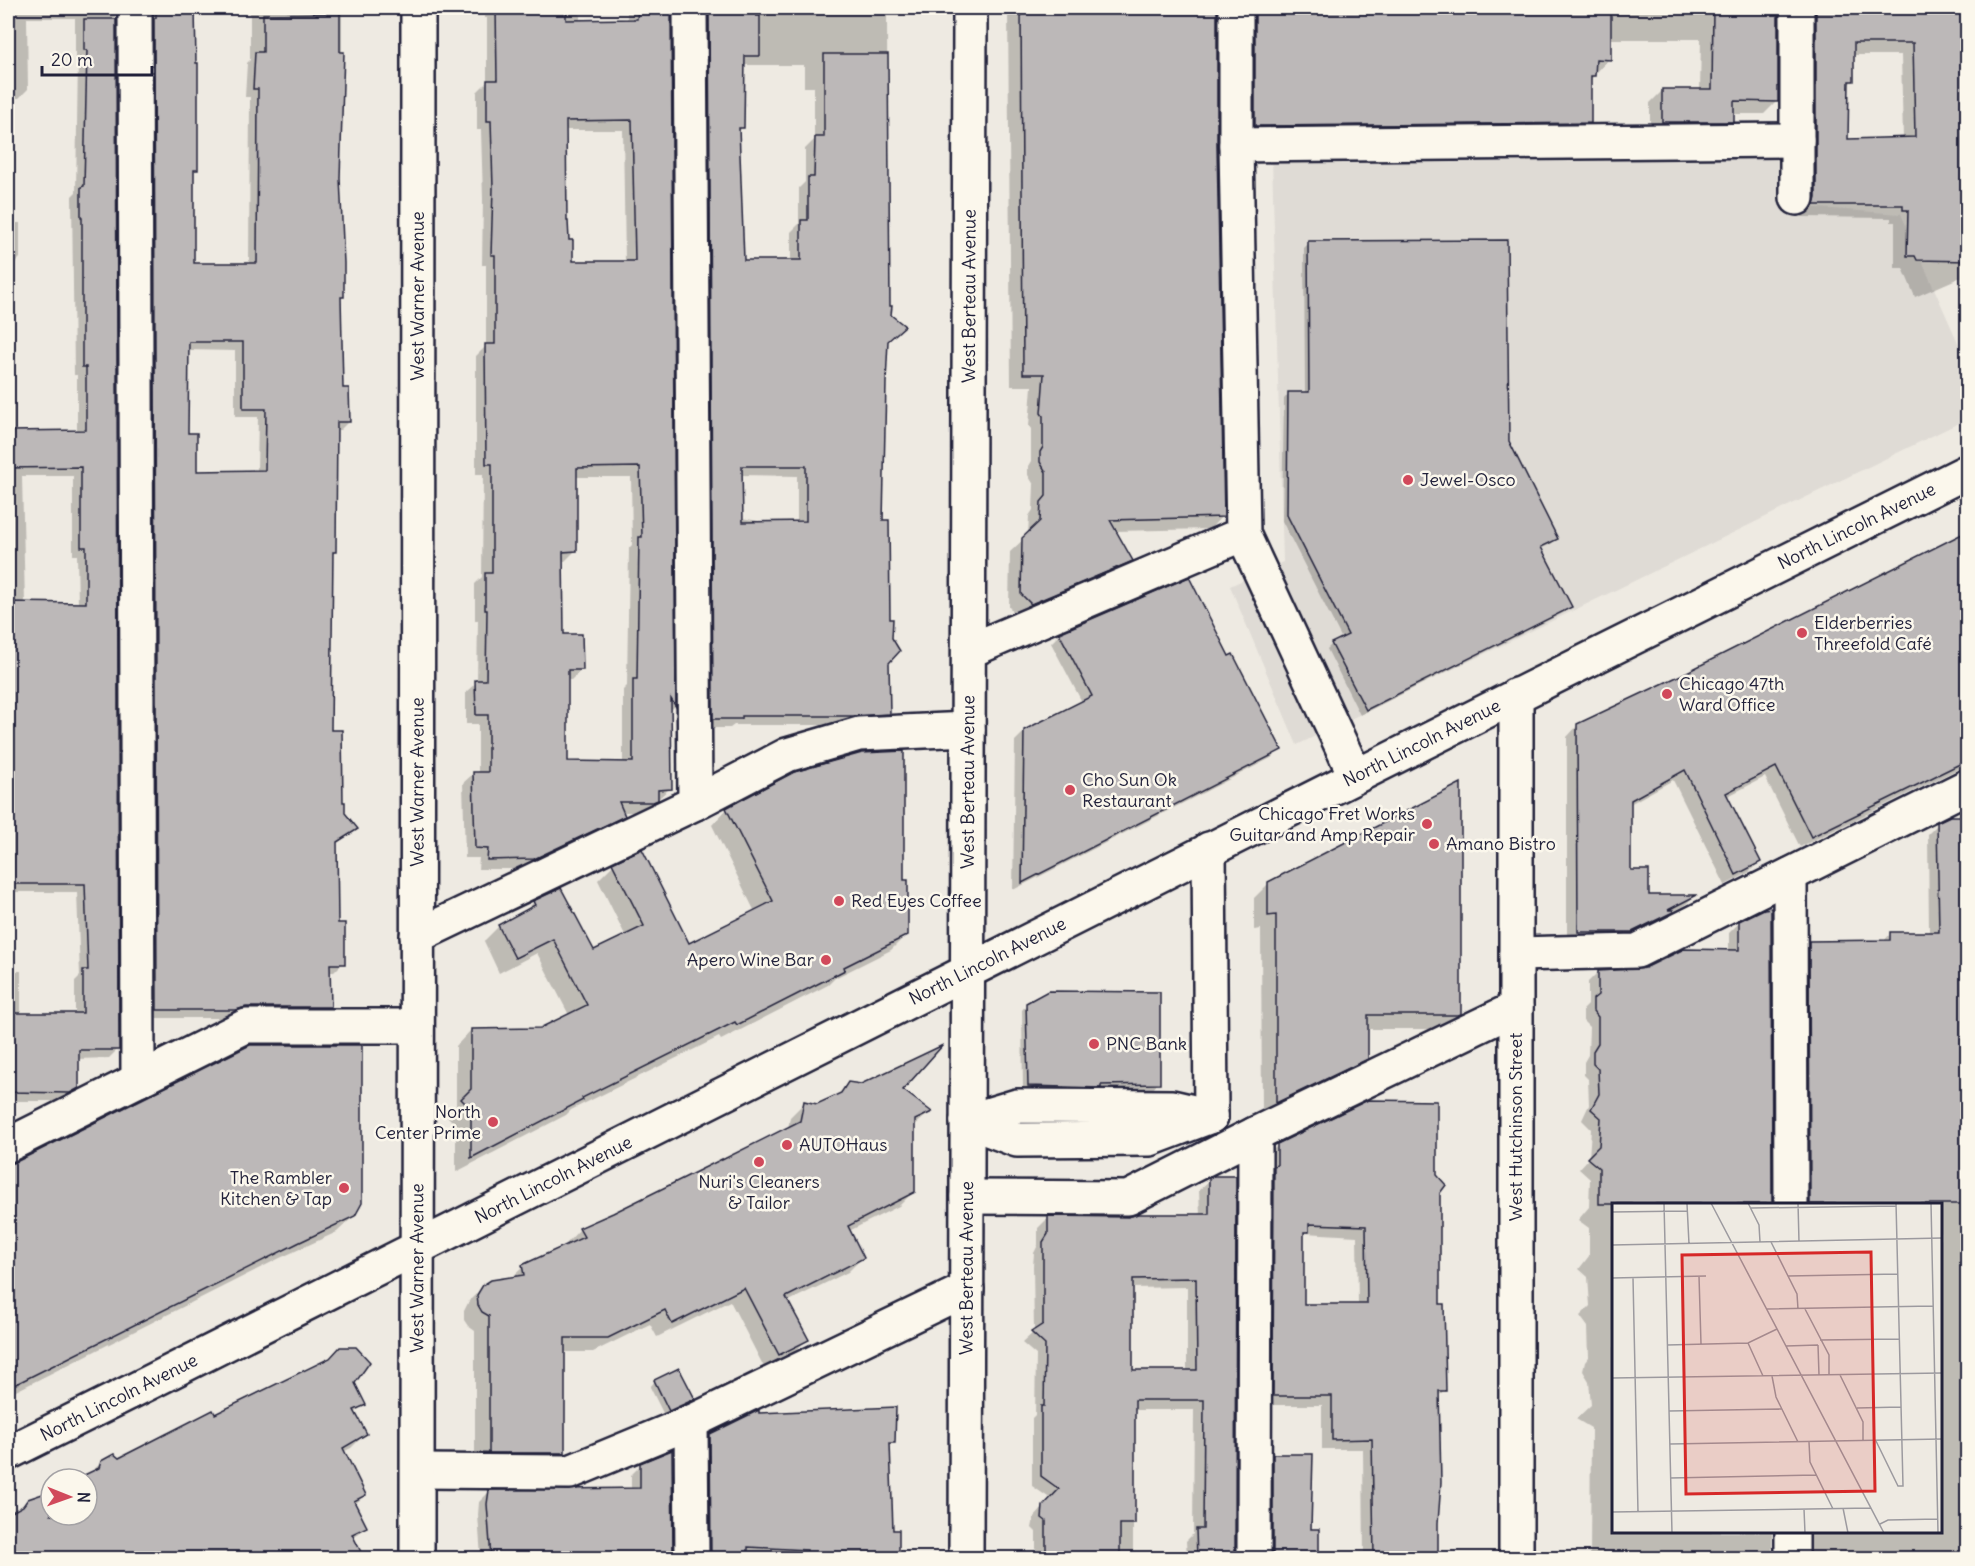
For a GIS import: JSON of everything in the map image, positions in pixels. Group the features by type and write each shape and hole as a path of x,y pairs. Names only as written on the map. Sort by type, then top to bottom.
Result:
{"street":[{"path":"135,8 138,1080"},
{"name":"West Warner Avenue","path":"417,1558 418,8"},
{"path":"690,8 694,803"},
{"name":"West Berteau Avenue","path":"966,1558 970,8"},
{"path":"1236,8 1236,145 1243,534 1355,775"},
{"path":"1797,8 1797,198"},
{"path":"1236,145 1797,140"},
{"name":"North Lincoln Avenue","path":"8,1453 1355,775 1968,471"},
{"path":"969,651 1243,534"},
{"name":"West Hutchinson Street","path":"1516,695 1516,1558"},
{"path":"417,936 694,803 787,755 859,734 968,729"},
{"path":"1516,954 1638,951 1968,786"},
{"path":"968,1121 1017,1106 1172,1107 1212,1116 1209,849"},
{"path":"1790,874 1791,1203"},
{"path":"967,1197 1128,1198 1516,1008"},
{"path":"8,1145 246,1026 417,1026"},
{"path":"1254,1558 1255,1134"},
{"path":"418,1472 570,1472 691,1422 967,1289"},
{"path":"691,1422 692,1558"},
{"path":"1792,1533 1792,1558"}],"shaded area":[{"path":"1786,151 1791,206 1901,214 1967,363 1967,419 1297,745 1230,586 1283,562 1272,158"}],"building":[{"path":"156,8 195,8 196,63 198,63 198,170 194,170 194,263 257,263 258,89 253,89 255,52 263,52 263,14 340,13 340,52 344,52 340,178 344,263 344,297 341,297 343,388 349,388 350,422 337,422 331,730 342,730 343,802 345,802 345,813 358,829 337,842 338,923 345,923 345,964 330,964 331,1007 157,1010 154,18 156,18","holes":["189,342 243,342 243,409 266,409 265,470 197,471 197,433 188,433"]},
{"path":"496,8 566,8 566,20 637,19 638,8 671,8 676,707 671,699 672,789 658,790 658,800 653,802 619,802 625,816 534,859 487,860 488,849 475,848 473,772 488,772 488,715 476,715 475,680 486,680 485,573 492,573 492,464 486,464 485,344 495,344 495,255 491,255 493,188 491,121 487,121 487,80 497,80","holes":["632,120 635,261 573,261 573,240 569,240 567,221 566,121","640,467 642,537 639,537 637,679 633,679 633,762 568,761 568,670 583,670 582,634 564,634 563,552 577,551 577,468"]},
{"path":"709,8 756,8 756,16 760,16 760,56 745,56 744,128 739,128 744,260 801,260 801,220 808,220 808,177 814,177 815,137 824,137 824,54 888,54 890,306 892,306 891,315 905,326 888,341 883,520 889,520 892,638 900,651 889,663 890,714 742,716 742,719 713,719","holes":["742,466 806,466 806,521 743,522"]},
{"path":"1021,8 1217,8 1217,145 1224,517 1110,520 1133,561 1031,604 1021,594 1022,538 1040,521 1041,502 1046,496 1046,472 1040,462 1040,452 1043,447 1043,416 1041,413 1044,374 1023,374"},
{"path":"1255,8 1611,8 1611,60 1596,59 1595,76 1591,76 1591,123 1255,126"},
{"path":"1713,8 1778,8 1778,102 1734,101 1734,122 1662,122 1662,89 1712,89"},
{"path":"1968,8 1968,261 1917,260 1915,256 1907,256 1908,210 1903,210 1903,205 1814,205 1816,198 1816,9","holes":["1854,43 1913,43 1915,137 1848,139 1849,81 1854,81"]},
{"path":"84,19 116,19 119,1050 79,1050 79,1088 70,1093 8,1092 8,1013 83,1013 83,970 88,970 85,884 8,884 8,602 86,603 86,547 81,547 81,467 8,468 8,431 86,430 86,367 82,367 81,217 81,187 84,186 87,50 84,50"},
{"name":"Jewel-Osco","path":"1507,240 1509,441 1558,539 1541,547 1572,607 1366,710 1331,643 1348,635 1287,515 1288,392 1309,392 1308,241"},
{"path":"1968,531 1968,760 1811,837 1776,767 1726,793 1761,862 1736,875 1685,770 1631,800 1631,870 1649,870 1649,895 1697,895 1668,910 1673,910 1673,912 1632,932 1578,932 1577,724 1681,675"},
{"path":"1189,577 1229,656 1233,654 1282,750 1022,883 1024,730 1092,696 1059,633"},
{"path":"904,751 904,880 908,880 908,935 737,1025 735,1022 582,1098 583,1100 471,1158 471,1109 461,1099 471,1089 471,1029 540,1028 587,1005 553,939 515,958 498,925 535,905 533,901 561,888 594,950 644,926 612,863 642,849 689,943 773,901 726,808 794,772 862,753"},
{"path":"1461,783 1461,1014 1368,1015 1368,1059 1276,1103 1276,915 1268,916 1268,882"},
{"path":"1950,816 1968,816 1968,1204 1810,1203 1809,941 1890,940 1890,932 1939,932 1937,822"},
{"path":"1771,908 1772,1203 1599,1204 1599,1168 1587,1158 1599,1146 1601,1118 1591,1109 1599,1094 1598,1069 1593,1064 1593,1051 1598,1043 1598,1017 1593,1011 1593,999 1598,995 1598,971 1645,968 1684,949 1739,950 1739,921"},
{"name":"PNC Bank","path":"1048,991 1160,992 1160,1084 1101,1085 1101,1088 1028,1086 1026,1003"},
{"path":"250,1045 362,1045 362,1203 355,1216 8,1388 8,1164"},
{"path":"943,1045 903,1090 932,1112 915,1120 915,1192 848,1226 864,1258 786,1297 809,1340 779,1355 744,1288 672,1324 665,1310 608,1338 565,1338 565,1453 489,1453 489,1316 482,1312 478,1305 477,1295 483,1285 491,1280 524,1275 522,1265 584,1237 579,1228 800,1121 804,1101 817,1104 841,1093 848,1082 861,1084"},
{"path":"1368,1100 1437,1101 1437,1175 1446,1185 1440,1193 1440,1304 1444,1304 1446,1391 1439,1391 1441,1482 1438,1558 1374,1558 1372,1439 1332,1440 1332,1396 1273,1396 1274,1166 1277,1165 1277,1144","holes":["1309,1224 1366,1226 1367,1304 1304,1304 1304,1232 1309,1232"]},
{"path":"1236,1176 1235,1558 1197,1558 1196,1529 1203,1529 1204,1400 1135,1400 1135,1524 1120,1524 1120,1558 1046,1558 1046,1521 1042,1518 1043,1506 1059,1489 1041,1476 1041,1406 1044,1406 1045,1345 1031,1332 1043,1324 1043,1242 1048,1234 1048,1216 1128,1217 1138,1214 1209,1214 1209,1178","holes":["1196,1278 1197,1370 1133,1370 1133,1279"]},
{"path":"340,1347 356,1347 370,1362 355,1383 366,1405 354,1410 367,1434 343,1448 366,1495 354,1501 367,1527 352,1534 364,1558 8,1558 8,1514 23,1506 28,1499 39,1495 39,1527 99,1527 101,1461 114,1454 119,1458 213,1410 215,1414 330,1358"},
{"path":"679,1368 695,1399 669,1411 654,1380"},
{"path":"896,1407 895,1443 890,1443 893,1530 899,1530 899,1558 806,1558 807,1550 748,1547 748,1558 711,1558 710,1434 759,1410 759,1413"},
{"path":"672,1450 673,1558 491,1558 487,1504 489,1490 640,1488 640,1463"},
{"path":"1273,1454 1313,1454 1311,1529 1319,1529 1319,1558 1273,1558"}],"place":[{"name":"Jewel-Osco","path":"1408,480"},
{"name":"Elderberries Threefold Café","path":"1802,633"},
{"name":"Chicago 47th Ward Office","path":"1667,694"},
{"name":"Cho Sun Ok Restaurant","path":"1070,790"},
{"name":"Chicago Fret Works Guitar and Amp Repair","path":"1427,824"},
{"name":"Amano Bistro","path":"1434,844"},
{"name":"Red Eyes Coffee","path":"839,901"},
{"name":"Apero Wine Bar","path":"826,960"},
{"name":"PNC Bank","path":"1094,1044"},
{"name":"North Center Prime","path":"493,1122"},
{"name":"AUTOHaus","path":"787,1145"},
{"name":"Nuri's Cleaners & Tailor","path":"759,1162"},
{"name":"The Rambler Kitchen & Tap","path":"344,1188"}]}
